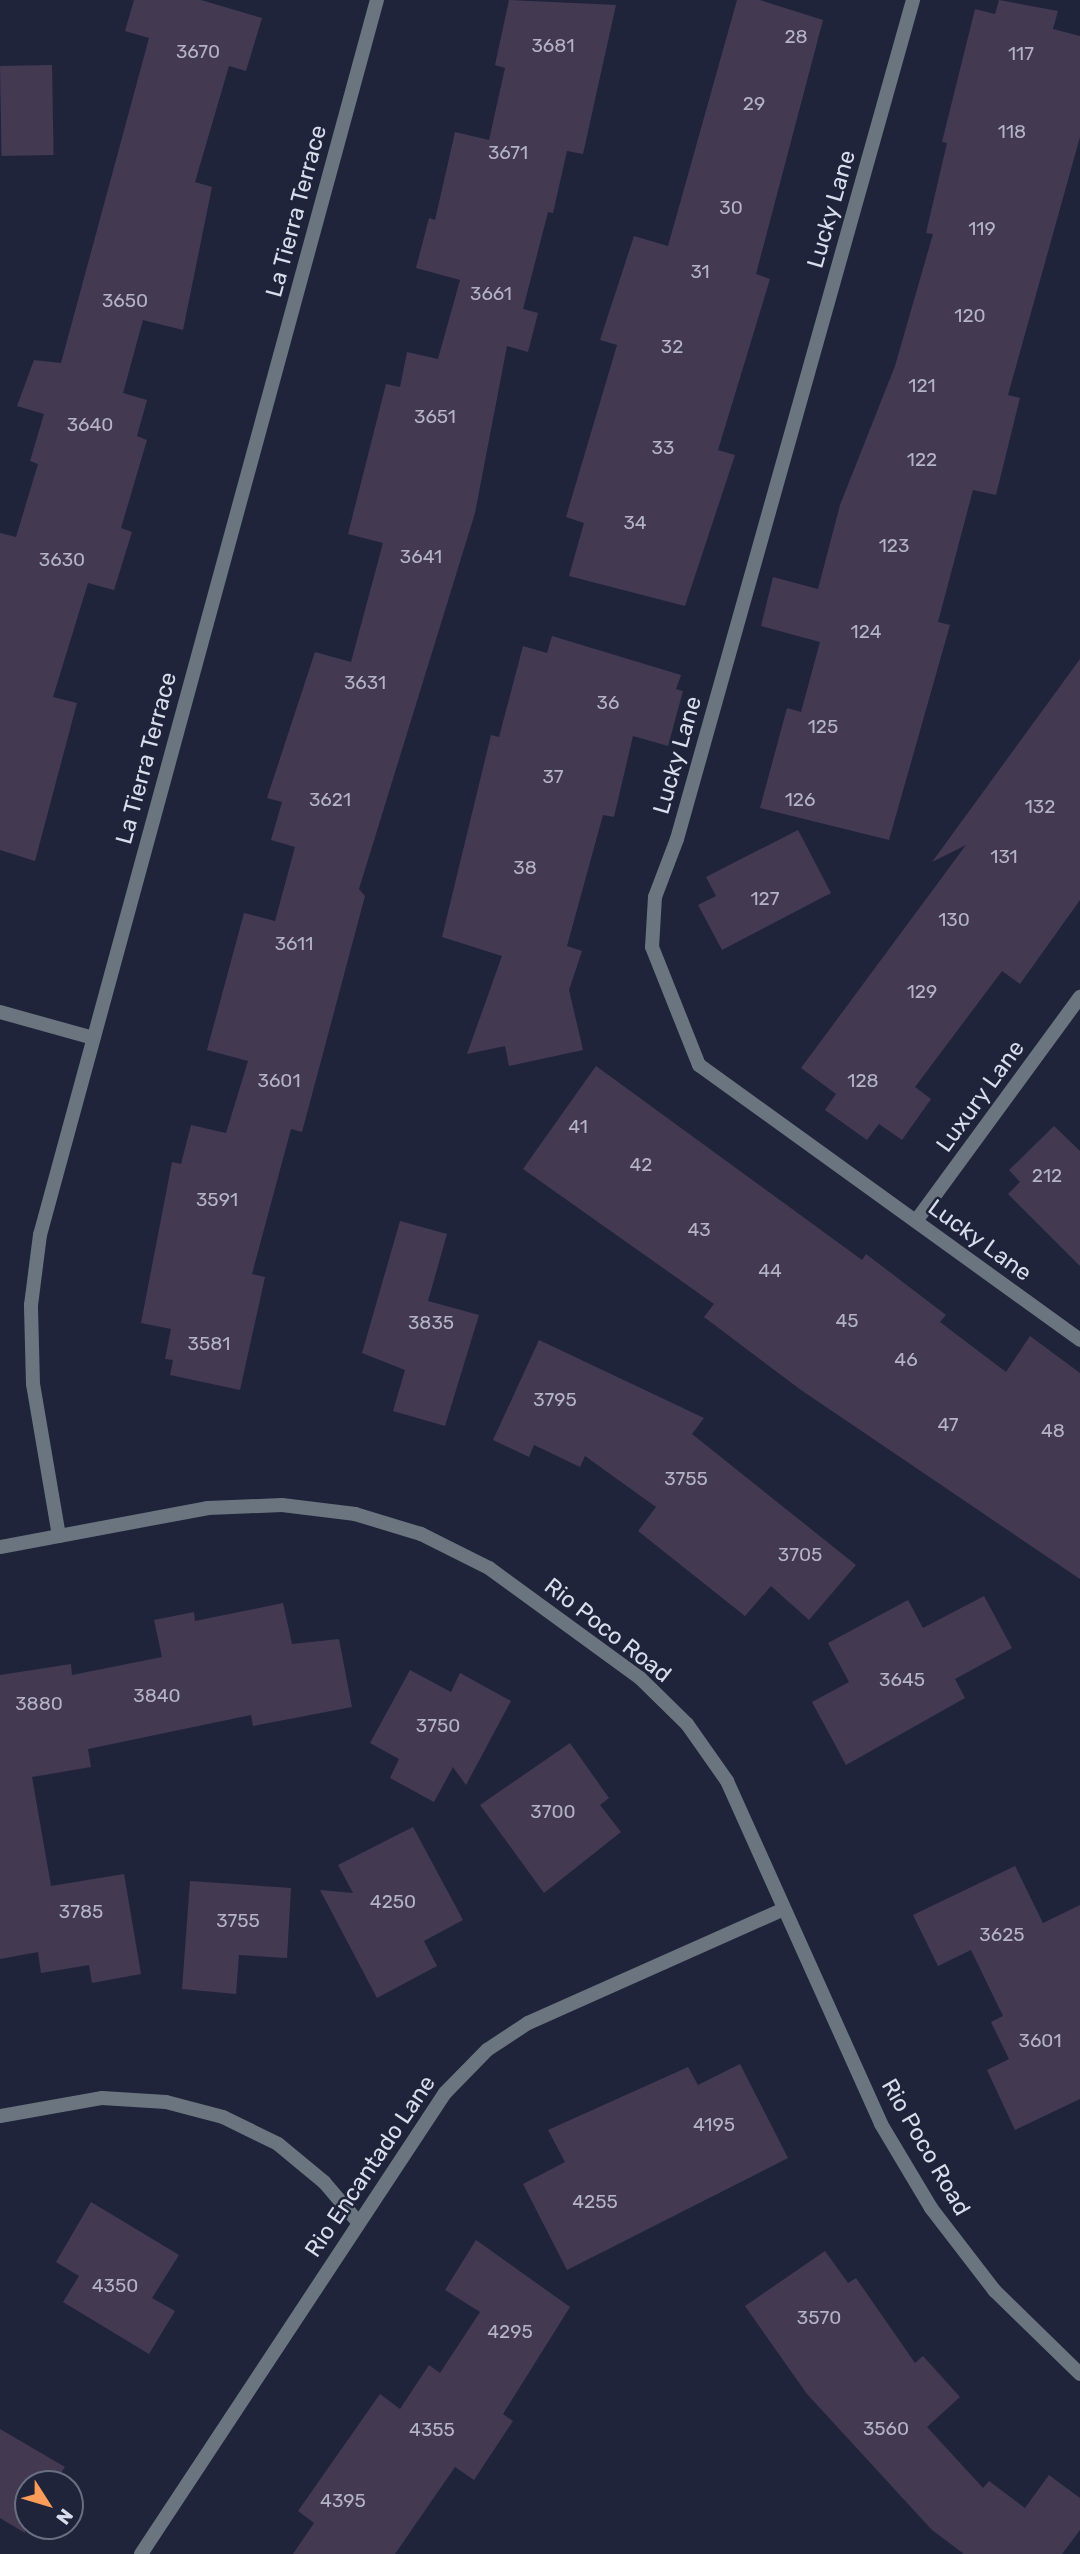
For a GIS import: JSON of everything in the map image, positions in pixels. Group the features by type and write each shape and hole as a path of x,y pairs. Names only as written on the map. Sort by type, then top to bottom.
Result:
{"street":[{"name":"La Tierra Terrace","path":"59,1535 33,1384 31,1306 40,1235 377,0"},
{"name":"Lucky Lane","path":"913,0 681,826 655,897 652,947 699,1065 1080,1340"},
{"name":"Luxury Lane","path":"916,1222 1080,997"},
{"path":"0,1012 93,1038"},
{"name":"Rio Poco Road","path":"0,1546 208,1508 282,1505 355,1514 421,1534 489,1568 640,1678 687,1724 727,1782 881,2124 931,2208 995,2291 1080,2374"},
{"name":"Rio Encantado Lane","path":"141,2554 445,2092 487,2050 528,2023 784,1909"},
{"path":"0,2116 102,2098 166,2102 223,2117 278,2144 324,2182 358,2222"}],"building":[{"path":"134,0 201,0 262,18 246,71 229,66 195,182 212,187 183,330 143,320 123,393 147,400 137,436 147,440 121,528 132,532 114,590 88,583 53,697 77,703 35,861 0,850 0,533 16,537 38,464 30,461 44,414 17,406 34,360 61,363 149,38 125,31"},
{"path":"509,0 616,5 583,154 567,151 553,213 548,212 523,309 538,313 528,352 507,346 475,513 359,889 365,896 302,1132 291,1129 252,1274 265,1277 240,1390 170,1375 173,1360 165,1359 171,1329 141,1323 172,1162 181,1164 191,1125 226,1133 248,1061 207,1050 244,913 275,921 295,847 271,840 282,802 267,798 315,652 351,662 383,543 348,534 386,384 400,387 407,352 438,359 460,280 416,268 429,218 435,220 455,132 489,140 505,68 495,65"},
{"path":"737,0 760,0 823,20 756,274 770,279 718,450 735,455 685,606 569,576 584,523 566,517 617,345 600,340 634,236 668,246"},
{"path":"999,0 1058,11 1053,29 1080,36 1080,137 1008,395 1020,398 996,495 973,490 938,622 950,625 889,840 760,808 787,708 801,712 820,642 761,626 773,577 818,589 840,505 895,366 933,234 926,233 947,143 942,142 975,9 995,14"},
{"path":"52,65 54,155 2,156 0,66"},
{"path":"552,636 681,675 676,689 683,691 668,746 633,736 614,817 603,815 567,946 582,951 569,990 583,1050 509,1066 505,1046 467,1054 502,956 442,937 491,735 499,737 523,646 547,653"},
{"path":"1080,659 1080,900 1020,984 1002,971 915,1087 931,1099 902,1140 879,1124 867,1140 825,1110 836,1094 801,1068 966,845 932,862"},
{"path":"798,830 831,893 722,950 698,905 716,896 706,877"},
{"path":"596,1066 862,1260 866,1254 946,1315 940,1322 1006,1372 1030,1336 1080,1373 1080,1579 801,1390 704,1317 714,1304 523,1169"},
{"path":"1054,1126 1080,1151 1080,1266 1008,1194 1020,1182 1009,1170"},
{"path":"400,1221 447,1234 428,1301 479,1315 445,1426 393,1411 405,1370 362,1353"},
{"path":"539,1340 704,1418 692,1434 856,1565 809,1620 771,1586 745,1616 638,1531 656,1507 585,1456 580,1467 534,1445 529,1457 493,1440"},
{"path":"984,1596 1012,1648 955,1679 965,1698 846,1765 812,1702 849,1682 828,1643 908,1600 923,1628"},
{"path":"283,1603 292,1644 339,1639 352,1707 253,1726 251,1715 88,1749 91,1767 32,1777 51,1886 124,1874 141,1974 92,1983 89,1965 41,1973 38,1952 0,1959 0,1675 71,1664 72,1675 162,1657 154,1620 194,1612 195,1621"},
{"path":"410,1670 451,1692 460,1673 511,1701 466,1785 453,1767 434,1802 390,1778 399,1759 370,1743"},
{"path":"570,1743 609,1798 600,1805 621,1832 544,1893 480,1805"},
{"path":"413,1827 463,1920 424,1941 437,1966 377,1998 320,1890 353,1893 338,1865"},
{"path":"1015,1866 1043,1923 1080,1905 1080,2099 1015,2130 987,2070 1009,2059 991,2022 1003,2016 971,1950 938,1966 913,1915"},
{"path":"190,1881 291,1888 287,1958 239,1955 236,1994 182,1989"},
{"path":"740,2064 788,2158 567,2270 523,2184 565,2162 548,2130 688,2067 698,2085"},
{"path":"91,2202 179,2255 152,2298 175,2311 149,2354 63,2302 79,2276 56,2262"},
{"path":"476,2240 570,2307 503,2414 513,2421 474,2480 455,2467 395,2554 293,2554 314,2523 298,2511 380,2394 400,2409 429,2365 440,2373 480,2312 445,2290"},
{"path":"825,2251 848,2283 856,2278 915,2363 923,2356 960,2397 927,2427 983,2488 989,2481 1025,2508 1049,2475 1080,2498 1080,2530 1062,2554 964,2554 932,2530 807,2394 745,2306"},
{"path":"0,2429 65,2467 63,2470 14,2470 14,2526 0,2518"}]}
